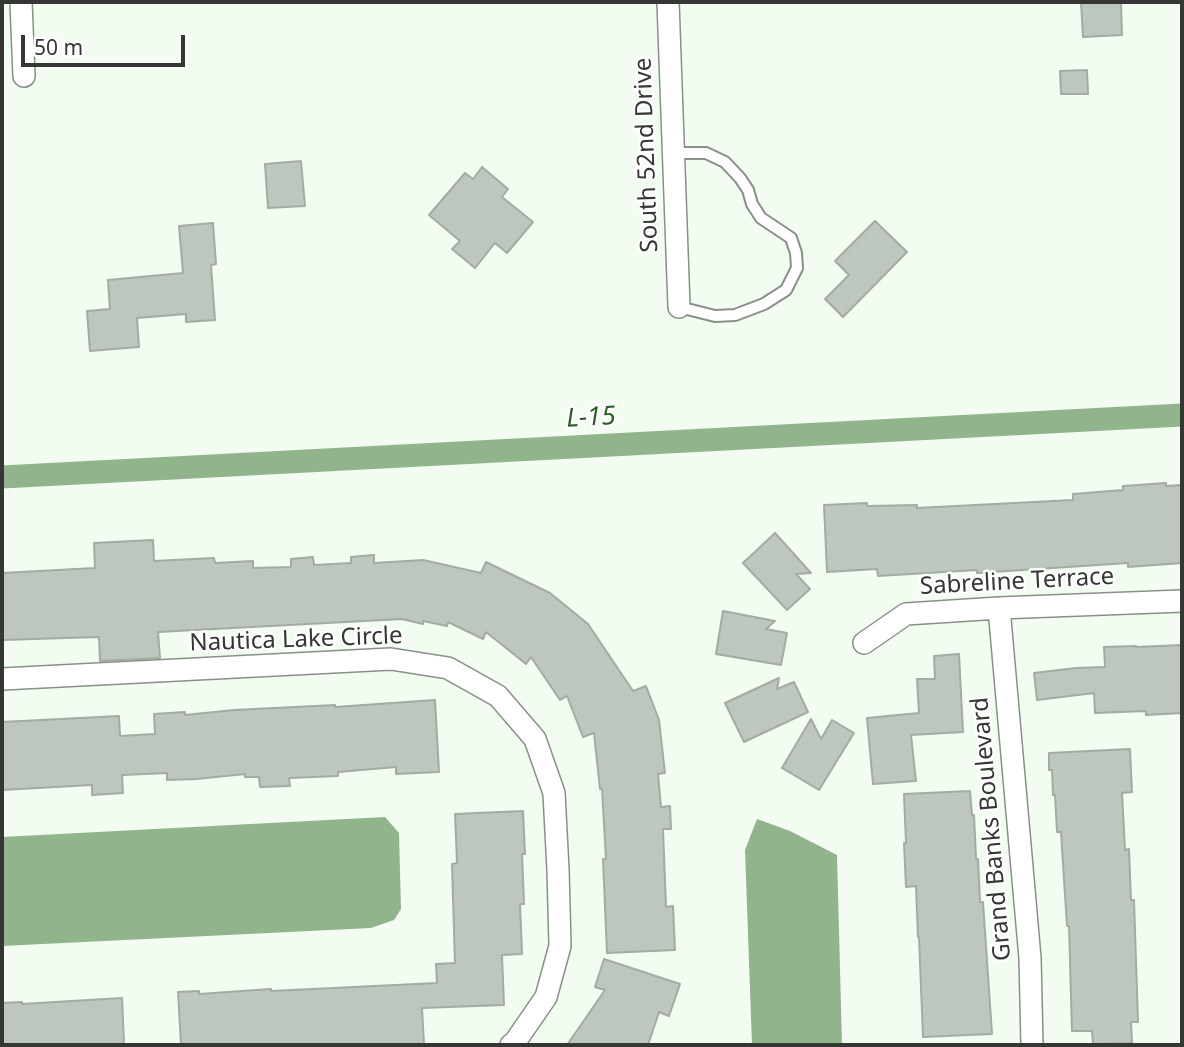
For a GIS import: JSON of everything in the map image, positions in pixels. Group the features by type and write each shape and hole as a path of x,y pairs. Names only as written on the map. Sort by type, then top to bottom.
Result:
{"street":[{"path":"21,2 24,76"},
{"name":"South 52nd Drive","path":"668,2 679,307"},
{"name":"Sabreline Terrace","path":"864,643 906,614 1182,601"},
{"name":"Grand Banks Boulevard","path":"999,608 1030,958 1032,1045"},
{"name":"Nautica Lake Circle","path":"2,679 391,659 448,668 498,696 535,739 555,793 558,870 560,946 546,998 515,1042 510,1045"}],"lane":[{"path":"673,153 706,153 725,162 748,190 752,204 761,218 791,238 797,268 786,290 764,304 734,315 715,316 679,307"}],"shaded area":[{"path":"385,817 399,833 401,909 394,920 371,928 2,946 2,837"},
{"path":"757,819 790,831 837,855 842,1045 752,1045 745,850"}],"building":[{"path":"1081,2 1121,2 1122,35 1083,37"},
{"path":"1087,70 1088,94 1061,94 1060,71"},
{"path":"301,161 305,206 268,208 265,164"},
{"path":"482,167 508,189 502,197 533,222 507,253 495,243 475,268 452,249 460,241 429,215 465,173 473,179"},
{"path":"875,221 907,252 843,317 825,299 849,275 835,261"},
{"path":"213,223 216,264 211,265 215,320 186,322 186,314 137,318 139,347 90,351 87,311 110,309 108,280 183,273 179,226"},
{"path":"1166,483 1166,486 1182,485 1182,563 1128,567 1128,563 977,573 977,570 878,576 877,569 827,572 824,505 867,503 867,506 917,505 917,508 1073,500 1073,494"},
{"path":"775,533 811,573 796,574 810,589 787,610 743,563"},
{"path":"153,540 154,561 214,558 215,563 253,561 253,568 291,567 291,559 313,557 314,565 351,563 351,557 374,555 374,563 423,560 481,573 486,562 550,593 588,624 633,691 646,686 659,720 665,773 658,774 661,807 670,806 671,829 663,829 666,907 673,906 675,950 607,953 602,789 594,733 583,737 567,696 560,700 531,657 526,664 486,632 483,639 448,622 447,626 402,619 158,632 160,658 100,661 99,637 2,640 2,573 95,568 94,543"},
{"path":"723,611 775,621 766,629 787,633 781,665 716,654"},
{"path":"1182,645 1182,713 1095,713 1094,693 1037,700 1034,673 1105,667 1104,647"},
{"path":"959,654 963,732 911,735 916,781 873,784 867,718 919,713 917,679 935,679 934,656"},
{"path":"779,678 777,689 794,682 808,712 744,742 725,703"},
{"path":"435,700 439,772 396,774 396,767 338,772 338,776 289,778 290,786 260,787 259,777 245,777 245,774 167,780 167,773 122,775 123,793 92,795 92,785 2,790 2,722 119,716 120,736 155,734 154,714 185,712 185,715"},
{"path":"811,719 821,739 832,720 854,733 819,790 782,768"},
{"path":"1130,749 1132,792 1122,793 1125,850 1129,849 1131,900 1134,900 1138,1022 1131,1022 1132,1043 1093,1044 1092,1031 1072,1031 1069,926 1061,832 1057,832 1049,753"},
{"path":"970,791 980,902 983,902 992,1034 923,1037 916,886 906,887 904,794"},
{"path":"523,811 524,904 520,904 522,954 502,955 504,1005 422,1008 424,1045 181,1045 178,992 199,991 199,994 437,983 436,964 455,963 452,864 457,863 455,814"},
{"path":"604,959 680,984 669,1016 659,1012 648,1045 567,1045 605,990 595,987"},
{"path":"122,998 124,1044 2,1045 2,1003"}],"waterway":[{"name":"L-15","path":"2,477 1182,415"}]}
